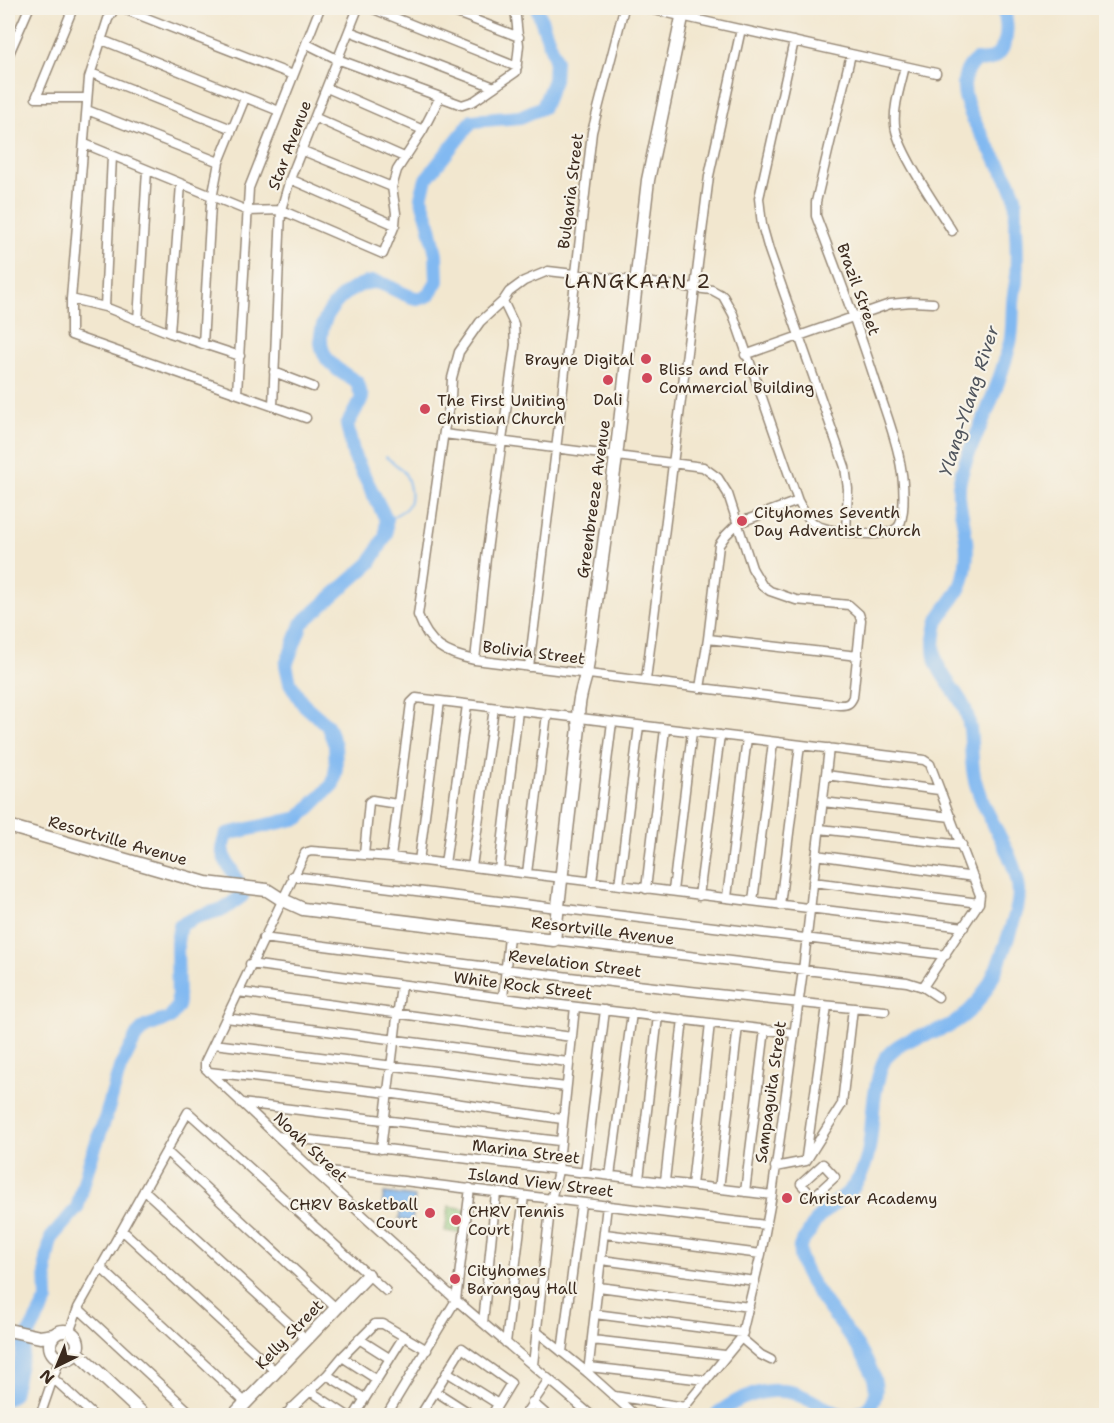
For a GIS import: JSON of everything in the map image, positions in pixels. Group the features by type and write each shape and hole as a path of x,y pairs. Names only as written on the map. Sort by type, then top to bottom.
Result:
{"street":[{"path":"8,56 29,8"},
{"path":"73,8 36,98 86,98"},
{"path":"115,8 108,19 91,73 86,98 85,144 71,299 71,335 306,418"},
{"path":"121,8 293,75"},
{"path":"237,393 249,188 320,8"},
{"name":"Star Avenue","path":"273,406 281,210 301,150 358,8"},
{"path":"371,8 517,67"},
{"path":"444,8 519,37"},
{"path":"307,44 337,59 462,105 474,101 516,72 519,37 515,8"},
{"name":"Bulgaria Street","path":"529,666 592,132 624,8"},
{"path":"645,8 683,12 741,29 936,73"},
{"name":"Greenbreeze Avenue","path":"554,940 581,721 589,692 586,675 616,457 648,180 683,12"},
{"path":"646,680 709,176 741,29"},
{"path":"349,31 494,87"},
{"path":"102,40 279,111"},
{"path":"794,41 759,198 762,225 769,250 800,334 846,467 848,489 846,532 818,526 809,520 798,501 746,355 800,334 854,318 890,304 933,303"},
{"name":"Brazil Street","path":"846,532 879,534 893,531 901,521 903,510 903,472 900,453 816,216 816,202 851,54"},
{"path":"905,66 895,115 895,126 905,154 952,231"},
{"path":"91,73 232,129"},
{"path":"327,88 423,129"},
{"path":"85,144 248,211 281,210 383,254 395,225 396,213 392,187 397,170 440,97"},
{"path":"203,344 212,197 219,162 245,98"},
{"path":"87,110 219,162"},
{"path":"315,118 404,157"},
{"path":"301,150 392,187"},
{"path":"105,307 112,156"},
{"path":"138,321 147,170"},
{"path":"290,179 395,225"},
{"path":"170,333 181,184"},
{"name":"Bolivia Street","path":"746,355 733,314 723,296 712,290 548,271 531,277 509,292 503,301 480,322 459,352 452,378 418,615 423,628 437,645 453,655 475,660 847,705 854,697 858,656"},
{"path":"71,299 105,307 170,333 240,356"},
{"path":"475,660 516,336 510,313 503,301"},
{"path":"274,372 313,387"},
{"path":"444,434 703,467 718,478 728,494 756,578 770,591 796,600 849,605 854,608 861,620 858,656 708,639"},
{"path":"700,688 719,545 738,523 798,501"},
{"path":"391,857 413,700 416,698 548,714 581,721 612,722 928,761 980,895 980,903 923,987 938,997"},
{"path":"419,861 440,701"},
{"path":"445,864 467,705"},
{"path":"472,867 494,708"},
{"path":"499,870 518,711"},
{"path":"527,873 548,714"},
{"path":"592,882 612,722"},
{"path":"619,885 639,726"},
{"path":"646,889 665,729"},
{"path":"673,891 692,732"},
{"path":"699,896 720,735"},
{"path":"727,897 747,738"},
{"path":"753,901 773,742"},
{"path":"780,905 800,745"},
{"name":"Sampaguita Street","path":"742,1336 772,1195 803,970 829,748"},
{"path":"826,775 939,790"},
{"path":"364,855 369,802 372,800 397,804"},
{"path":"823,802 951,817"},
{"name":"Resortville Avenue","path":"8,826 206,883 255,890 266,896 313,911 907,982 923,987"},
{"path":"820,829 962,845"},
{"path":"562,1119 388,1093 208,1071 205,1062 292,876 307,851 391,857 964,927"},
{"path":"816,855 974,877"},
{"path":"292,876 946,955"},
{"path":"813,882 980,903"},
{"path":"503,998 509,936"},
{"name":"Revelation Street","path":"263,938 506,970 798,1004 885,1011"},
{"name":"White Rock Street","path":"250,964 503,998 793,1033"},
{"path":"381,1149 401,985"},
{"path":"238,992 572,1037"},
{"path":"806,1161 827,1006"},
{"path":"533,1365 551,1200 558,1171 559,1141 575,1007"},
{"path":"775,1167 806,1161 842,1104 853,1008"},
{"path":"585,1173 604,1010"},
{"path":"610,1176 632,1013"},
{"path":"639,1179 658,1016"},
{"path":"226,1018 568,1062"},
{"path":"665,1181 683,1019"},
{"path":"692,1185 710,1023"},
{"path":"719,1189 738,1026"},
{"path":"746,1192 765,1029"},
{"path":"214,1044 566,1087"},
{"name":"Noah Street","path":"208,1071 240,1103 456,1300 592,1416"},
{"path":"240,1103 559,1141"},
{"path":"69,1333 78,1308 100,1267 188,1112 386,1292"},
{"name":"Marina Street","path":"277,1136 772,1195"},
{"path":"166,1151 337,1310"},
{"name":"Island View Street","path":"313,1170 766,1225"},
{"path":"386,1416 456,1300 470,1188"},
{"path":"144,1190 307,1340"},
{"path":"483,1323 496,1193"},
{"path":"506,1343 524,1196"},
{"path":"562,1352 581,1204"},
{"path":"588,1370 607,1205"},
{"path":"122,1230 276,1372"},
{"path":"605,1234 761,1254"},
{"path":"602,1260 755,1281"},
{"path":"100,1267 246,1402"},
{"name":"Kelly Street","path":"233,1416 337,1310 368,1275"},
{"path":"599,1287 749,1306"},
{"path":"78,1308 194,1416"},
{"path":"595,1314 742,1336 771,1360"},
{"path":"284,1416 327,1375 359,1339 379,1322 427,1350"},
{"path":"9,1331 52,1341"},
{"path":"536,1331 588,1370 636,1416"},
{"path":"76,1350 68,1358 60,1358 53,1354 52,1341 61,1332 69,1333 75,1338 76,1350 83,1359 145,1416"},
{"path":"354,1416 404,1336"},
{"path":"677,1416 742,1336"},
{"path":"359,1339 389,1358"},
{"path":"592,1340 725,1355"},
{"path":"425,1414 435,1391 462,1348 511,1383 490,1416"},
{"path":"342,1357 376,1379"},
{"path":"40,1416 60,1358"},
{"path":"588,1370 705,1380"},
{"path":"447,1372 498,1404"},
{"path":"327,1375 364,1398"},
{"path":"54,1379 94,1416"},
{"path":"524,1416 549,1379"},
{"path":"310,1391 348,1416"},
{"path":"435,1391 474,1416"},
{"path":"613,1395 685,1407"},
{"path":"532,1402 548,1416"},
{"path":"291,1408 303,1416"}],"green space":[{"name":"CHRV Tennis Court","path":"449,1206 466,1209 462,1234 445,1231"}],"water":[{"path":"384,1193 415,1197 412,1221 399,1220 401,1208 382,1206"}],"waterway":[{"path":"8,1398 13,1394 25,1341 47,1300 46,1264 51,1238 77,1208 120,1068 137,1035 145,1027 170,1018 178,1006 177,942 180,925 199,916 224,909 242,896 235,876 224,856 223,846 227,834 299,818 333,784 336,768 335,745 327,725 303,704 290,683 286,665 302,623 370,563 386,535 386,519 354,456 347,425 362,398 357,382 337,369 327,359 322,347 321,335 324,323 338,300 360,285 377,282 416,298 429,295 437,281 436,254 421,197 426,179 472,121 520,117 543,107 554,80 555,59 537,8"},
{"name":"Ylang-Ylang River","path":"854,1416 868,1408 876,1392 872,1373 861,1352 813,1285 802,1265 800,1247 819,1217 851,1189 864,1168 876,1088 880,1069 885,1059 899,1045 952,1024 974,1006 983,995 1002,955 1018,900 1019,889 1015,870 976,784 968,718 958,696 940,669 934,647 939,618 959,590 967,556 959,500 960,480 999,380 1012,333 1017,268 1015,197 978,128 964,90 966,74 976,60 994,57 1004,44 1007,26 1003,8"},
{"path":"386,457 405,473 409,482 410,498 407,507 394,516 386,526"},
{"name":"Ylang-Ylang River","path":"716,1416 742,1399 774,1391 794,1393 845,1416"}],"place":[{"name":"Brayne Digital","path":"646,359"},
{"name":"Bliss and Flair Commercial Building","path":"647,378"},
{"name":"Dali","path":"608,380"},
{"name":"The First Uniting Christian Church","path":"425,409"},
{"name":"Cityhomes Seventh Day Adventist Church","path":"742,521"},
{"name":"Christar Academy","path":"787,1198"},
{"name":"CHRV Basketball Court","path":"430,1213"},
{"name":"CHRV Tennis Court","path":"456,1220"},
{"name":"Cityhomes Barangay Hall","path":"455,1279"}],"district":[{"name":"LANGKAAN 2","path":"638,281"}]}
